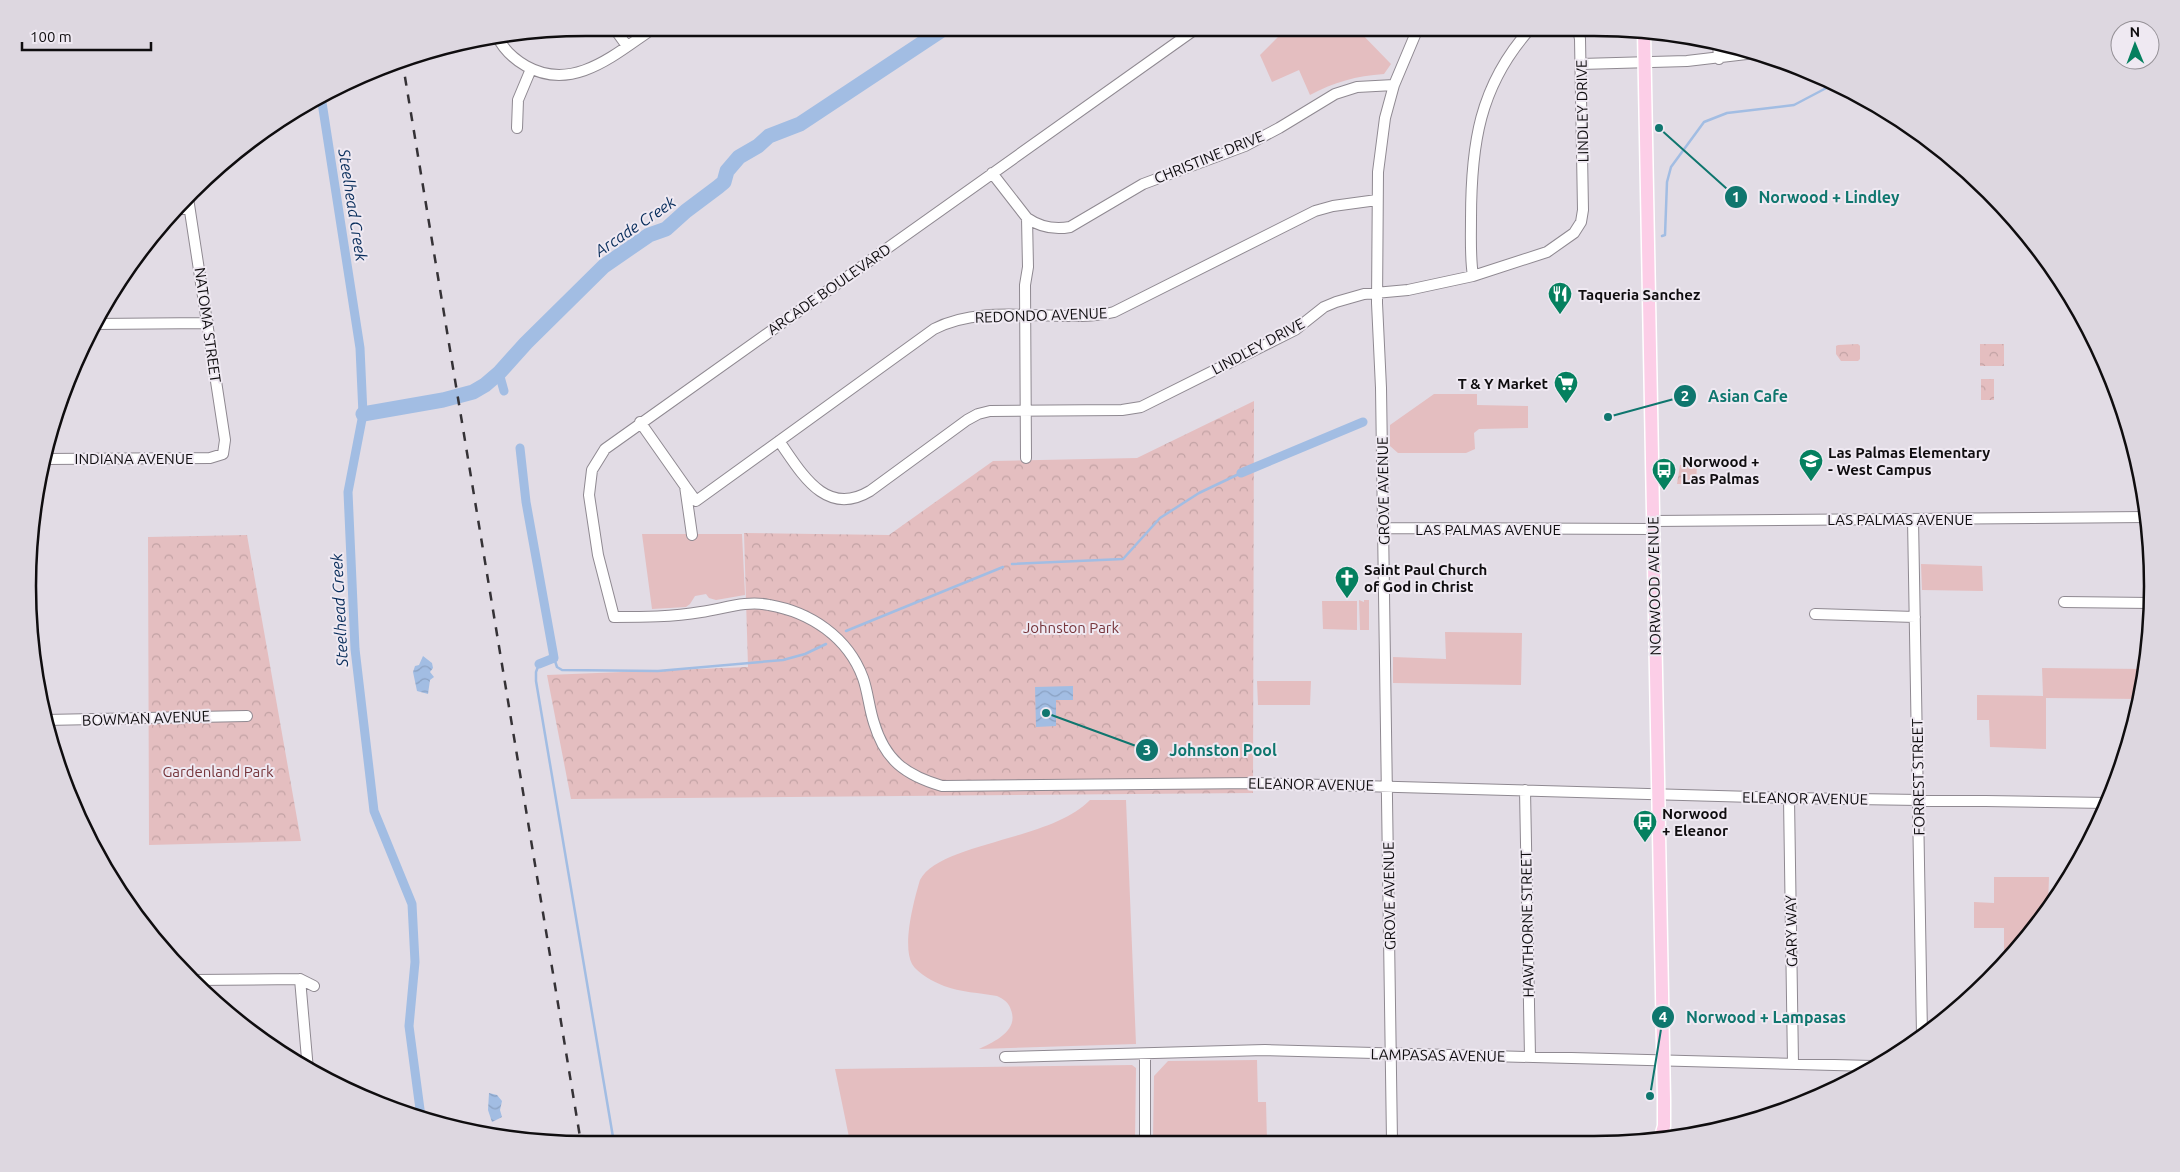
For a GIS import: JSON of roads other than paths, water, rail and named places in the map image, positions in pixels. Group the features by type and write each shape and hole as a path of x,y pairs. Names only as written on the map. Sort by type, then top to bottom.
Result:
{"main road":[{"name":"NORWOOD AVENUE","path":"1644,39 1664,1117 1661,1132"},
{"path":"1664,1117 1666,1131"}],"street":[{"path":"620,36 627,46"},
{"path":"502,43 510,54 531,69 556,75 582,72 599,65 642,36"},
{"name":"ARCADE BOULEVARD","path":"614,617 598,555 590,482 592,470 605,449 640,422 1186,36"},
{"name":"GROVE AVENUE","path":"1392,1136 1377,200 1381,142 1394,85 1415,36"},
{"path":"1472,276 1471,180 1475,139 1486,100 1500,70 1525,36"},
{"name":"LINDLEY DRIVE","path":"779,441 816,489 833,498 852,498 870,491 973,417 990,412 1122,410 1141,407 1295,330 1319,311 1348,297 1408,290 1472,276 1547,252 1570,237 1581,222 1584,210 1579,36"},
{"path":"1718,51 1719,59"},
{"path":"1581,64 1645,63 1719,59 1739,56"},
{"path":"517,128 518,100 531,69"},
{"name":"CHRISTINE DRIVE","path":"1027,218 1044,227 1057,229 1070,227 1143,184 1245,146 1335,94 1357,87 1394,85"},
{"path":"992,173 1027,218 1028,267 1025,285 1026,458"},
{"name":"REDONDO AVENUE","path":"685,486 696,501 934,329 946,323 970,317 1093,316 1114,312 1315,212 1333,206 1377,200"},
{"name":"NATOMA STREET","path":"189,209 225,440 223,454"},
{"path":"103,324 208,323"},
{"path":"640,422 685,486 692,536"},
{"name":"INDIANA AVENUE","path":"52,459 210,458 223,454"},
{"name":"LAS PALMAS AVENUE","path":"1383,528 2139,517"},
{"name":"FORREST STREET","path":"1913,519 1922,1027"},
{"path":"2064,602 2144,603"},
{"name":"ELEANOR AVENUE","path":"614,617 662,617 702,612 740,604 766,604 791,609 815,620 835,636 851,655 863,678 874,723 882,746 897,765 918,779 942,786 1255,783 1789,798 2099,803"},
{"path":"1816,614 1915,617"},
{"name":"BOWMAN AVENUE","path":"53,720 110,720 162,716 247,716"},
{"name":"HAWTHORNE STREET","path":"1525,790 1530,1057"},
{"name":"GARY WAY","path":"1789,798 1793,1064"},
{"path":"300,979 307,1060"},
{"path":"203,980 300,979 314,986"},
{"name":"LAMPASAS AVENUE","path":"1005,1057 1145,1055 1256,1050 1862,1066"},
{"path":"1145,1055 1145,1136"}],"water":[{"path":"423,656 432,663 433,668 430,672 434,677 430,680 428,694 417,691 413,672"},
{"path":"1073,686 1073,700 1056,700 1056,726 1036,727 1035,687"},
{"path":"489,1093 497,1095 502,1101 500,1110 502,1117 492,1122 488,1110"}],"waterway":[{"name":"Arcade Creek","path":"363,414 443,400 473,392 485,385 604,266 649,235 666,229 724,182 727,171 739,157 758,146 769,136 800,124 933,36"},
{"path":"1662,236 1665,235 1667,182 1671,167 1704,122 1727,113 1794,105 1826,88"},
{"name":"Steelhead Creek","path":"322,104 360,348 363,414 348,492 355,649 374,811 412,904 415,962 409,1026 420,1110"},
{"path":"499,373 504,391"},
{"path":"1241,473 1363,422"},
{"path":"520,448 526,502 554,658 539,664"},
{"path":"1012,564 1123,559 1160,518 1199,493 1241,473"},
{"path":"846,631 1003,567"},
{"path":"554,658 557,667 562,670 658,671 783,660 805,654 826,644"},
{"path":"539,664 536,672 536,681 613,1136"}],"railway":[{"path":"403,67 580,1136"}],"place":[{"name":"Norwood + Lindley","path":"1659,128"},
{"name":"Taqueria Sanchez","path":"1560,315"},
{"name":"T & Y Market","path":"1566,404"},
{"name":"Asian Cafe","path":"1608,417"},
{"name":"Las Palmas Elementary - West Campus","path":"1811,482"},
{"name":"Norwood + Las Palmas","path":"1664,491"},
{"name":"Saint Paul Church of God in Christ","path":"1347,599"},
{"name":"Johnston Pool","path":"1046,713"},
{"name":"Norwood + Eleanor","path":"1645,843"},
{"name":"Norwood + Lampasas","path":"1650,1096"}],"park label":[{"name":"Johnston Park","path":"1071,627"},
{"name":"Gardenland Park","path":"218,771"}]}
